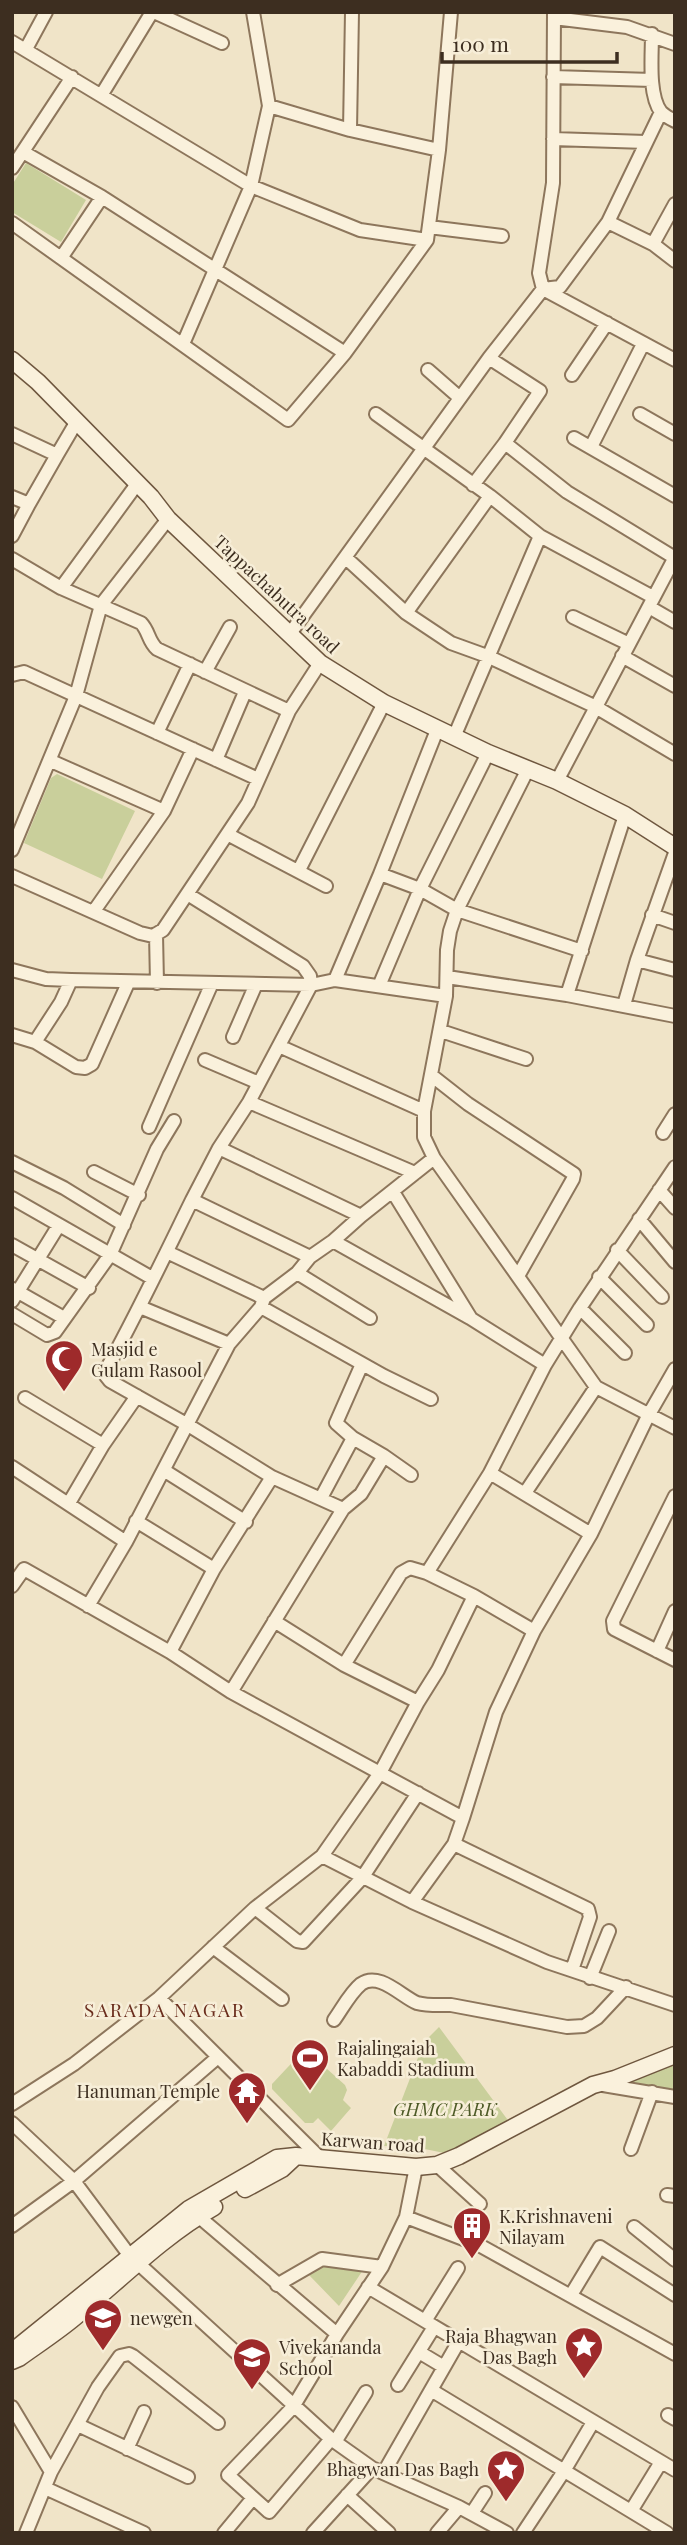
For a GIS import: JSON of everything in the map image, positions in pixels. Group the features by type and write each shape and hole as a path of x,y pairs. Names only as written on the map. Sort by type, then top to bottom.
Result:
{"street":[{"path":"26,49 46,12"},
{"path":"102,94 153,12 222,43"},
{"path":"183,344 251,186 269,106 253,12"},
{"path":"350,130 352,12"},
{"path":"12,223 288,420 345,353 428,234 439,150 451,12"},
{"path":"675,44 628,27 554,15 552,183 539,273 543,289 675,360"},
{"path":"652,34 652,80 655,98 661,111 675,121"},
{"path":"12,42 251,186 360,230 502,236"},
{"path":"12,168 72,77"},
{"path":"553,78 652,80"},
{"path":"269,106 350,130 439,150"},
{"path":"289,635 489,358 543,289 560,286 608,222 661,111"},
{"path":"553,139 646,142"},
{"path":"23,152 102,197 345,353"},
{"path":"61,258 102,197"},
{"path":"653,244 675,204"},
{"path":"608,222 653,244 675,261"},
{"path":"572,375 607,323"},
{"path":"592,447 643,344"},
{"path":"473,485 540,391 489,358"},
{"name":"Tappachabutra road","path":"12,360 38,382 168,519 320,663 384,703 488,753 557,781 625,815 675,847"},
{"path":"428,370 460,398"},
{"path":"376,414 490,496 540,536 651,602 675,622"},
{"path":"640,414 675,435"},
{"path":"12,536 76,421"},
{"path":"12,434 57,455"},
{"path":"574,438 675,495"},
{"path":"505,443 566,492 675,558 594,706 557,781"},
{"path":"61,588 137,484"},
{"path":"406,613 490,496"},
{"path":"12,497 29,504"},
{"path":"12,850 76,696 101,605 168,519"},
{"path":"454,737 540,536"},
{"path":"346,558 406,613 452,643 487,656 594,706 675,754"},
{"path":"12,559 61,588 141,623 151,644 157,649 289,711"},
{"path":"573,617 629,644"},
{"path":"205,672 230,626"},
{"path":"622,656 675,686"},
{"path":"12,876 141,933 153,936 163,930 189,895 248,803 289,711 320,663"},
{"path":"157,733 190,664"},
{"path":"12,675 24,672 258,779"},
{"path":"216,760 245,692"},
{"path":"299,870 384,703"},
{"path":"335,980 437,730"},
{"path":"94,911 164,811 193,749"},
{"path":"379,986 419,890 488,753"},
{"path":"51,761 164,811"},
{"path":"528,769 457,910 450,931 446,996 424,1111 424,1137 434,1158 596,1387 675,1428"},
{"path":"567,995 625,815"},
{"path":"229,835 326,886"},
{"path":"624,1005 675,853"},
{"path":"380,874 457,910 582,951"},
{"path":"189,895 303,966 310,976 311,985 249,1102 219,1148 152,1278 141,1307 106,1370 106,1376 110,1381 272,1477 343,1509"},
{"path":"652,915 675,923"},
{"path":"156,934 157,983"},
{"path":"637,960 675,970"},
{"path":"12,970 46,979 128,983 311,985 335,980 446,996"},
{"path":"447,977 567,995 675,1016"},
{"path":"35,1042 61,1002 71,980"},
{"path":"12,1035 35,1042 76,1067 85,1068 92,1064 128,983"},
{"path":"149,1127 212,984"},
{"path":"233,1037 256,984"},
{"path":"441,1031 526,1059"},
{"path":"279,1046 424,1111"},
{"path":"205,1060 259,1083"},
{"path":"431,1075 468,1104 573,1174 573,1179 518,1276"},
{"path":"249,1102 415,1173"},
{"path":"663,1133 675,1114"},
{"path":"12,1314 49,1335 55,1332 110,1255 158,1149 174,1121"},
{"path":"219,1148 361,1216"},
{"path":"88,1606 165,1471 229,1344 262,1303 297,1273 310,1257 434,1158"},
{"path":"427,1573 490,1473 545,1365 617,1250 675,1167"},
{"path":"14,1168 64,1188 124,1225"},
{"path":"94,1172 139,1195"},
{"path":"659,1190 675,1208"},
{"path":"393,1192 470,1318"},
{"path":"12,1198 152,1278"},
{"path":"192,1200 310,1257"},
{"path":"639,1219 675,1262"},
{"path":"59,1225 15,1294 64,1318"},
{"path":"333,1241 470,1318 545,1365"},
{"path":"12,1245 89,1288"},
{"path":"617,1250 662,1297"},
{"path":"166,1252 262,1303 362,1364 431,1399"},
{"path":"297,1273 370,1318"},
{"path":"599,1278 648,1325"},
{"path":"141,1307 229,1344"},
{"path":"580,1308 625,1353"},
{"path":"362,1364 335,1423 353,1438 384,1455 411,1475"},
{"path":"412,1902 454,1844 496,1712 534,1631 591,1534 648,1416 675,1369"},
{"path":"526,1493 596,1387"},
{"path":"69,1503 136,1396"},
{"path":"25,1398 103,1445"},
{"path":"321,1498 353,1438"},
{"path":"231,1692 343,1509 360,1494 384,1455"},
{"path":"12,1467 126,1542"},
{"path":"165,1471 246,1522"},
{"path":"490,1473 591,1534"},
{"path":"170,1652 214,1569 272,1477"},
{"path":"675,1496 613,1621 614,1629 675,1660"},
{"path":"136,1521 214,1569"},
{"path":"12,1562 170,1652 231,1692 463,1818"},
{"path":"344,1665 401,1573 410,1568 427,1573 474,1596 534,1631"},
{"path":"12,1586 24,1569"},
{"path":"12,2104 74,2064 159,1998 255,1908 322,1856 380,1773 438,1670 474,1596"},
{"path":"657,1651 675,1611"},
{"path":"274,1622 344,1665 418,1702"},
{"path":"255,1908 303,1942 362,1878 418,1793"},
{"path":"454,1844 588,1909 590,1917 572,1970"},
{"path":"322,1856 412,1902 547,1962 675,2005"},
{"path":"590,1978 609,1931"},
{"path":"213,1947 282,1999"},
{"path":"334,2020 356,1990 368,1981 377,1981 417,2003 451,2005 567,2027 584,2026 597,2018 626,1987"},
{"path":"159,1998 320,2158"},
{"name":"Karwan road","path":"12,2361 72,2320 189,2209 277,2158 296,2156 416,2167 437,2165 593,2085 675,2055"},
{"path":"12,2226 74,2181 218,2057"},
{"path":"599,2084 675,2097"},
{"path":"631,2149 652,2092"},
{"path":"12,2123 74,2181 134,2259 333,2441 378,2470 459,2507 507,2533"},
{"name":"Karwan road","path":"12,2348 18,2347 134,2259 198,2216 282,2169 296,2156"},
{"path":"437,2165 480,2204"},
{"path":"366,2392 333,2441 269,2512 228,2475 293,2407 382,2267 406,2217 416,2167"},
{"path":"198,2216 337,2334"},
{"path":"406,2217 478,2245 675,2354"},
{"path":"634,2227 675,2260"},
{"path":"571,2295 600,2247 675,2295"},
{"path":"277,2284 321,2259 382,2267"},
{"path":"398,2385 419,2351 429,2324 458,2268"},
{"path":"368,2287 675,2470"},
{"path":"317,2532 347,2494 378,2470 431,2390 459,2341"},
{"path":"419,2351 444,2367"},
{"path":"26,2533 51,2472 108,2372 120,2356 129,2354 218,2423"},
{"path":"431,2390 667,2533"},
{"path":"13,2409 51,2472"},
{"path":"127,2449 144,2412"},
{"path":"523,2533 565,2471 593,2422"},
{"path":"78,2425 188,2477"},
{"path":"631,2511 661,2462"},
{"path":"45,2488 144,2533"},
{"path":"472,2514 485,2493"},
{"path":"347,2494 389,2533"},
{"path":"224,2533 253,2498"},
{"path":"437,2533 459,2507"}],"green space":[{"path":"26,163 86,200 61,242 12,212 12,185"},
{"path":"57,774 135,811 102,879 24,843 51,778"},
{"name":"GHMC PARK","path":"439,2027 513,2127 459,2156 410,2146 384,2146 424,2042"},
{"name":"Rajalingaiah Kabaddi Stadium","path":"307,2051 345,2085 347,2090 343,2100 351,2108 331,2131 318,2118 313,2123 305,2123 272,2089 272,2084 302,2052"},
{"path":"675,2061 675,2096 627,2082"},
{"path":"324,2264 365,2267 339,2306 309,2275"}],"place":[{"name":"Masjid e Gulam Rasool","path":"64,1393"},
{"name":"Rajalingaiah Kabaddi Stadium","path":"310,2092"},
{"name":"Hanuman Temple","path":"247,2125"},
{"name":"K.Krishnaveni Nilayam","path":"472,2260"},
{"name":"newgen","path":"103,2352"},
{"name":"Raja Bhagwan Das Bagh","path":"584,2380"},
{"name":"Vivekananda School","path":"252,2391"},
{"name":"Bhagwan Das Bagh","path":"506,2503"}],"district":[{"name":"SARADA NAGAR","path":"165,2009"}]}
